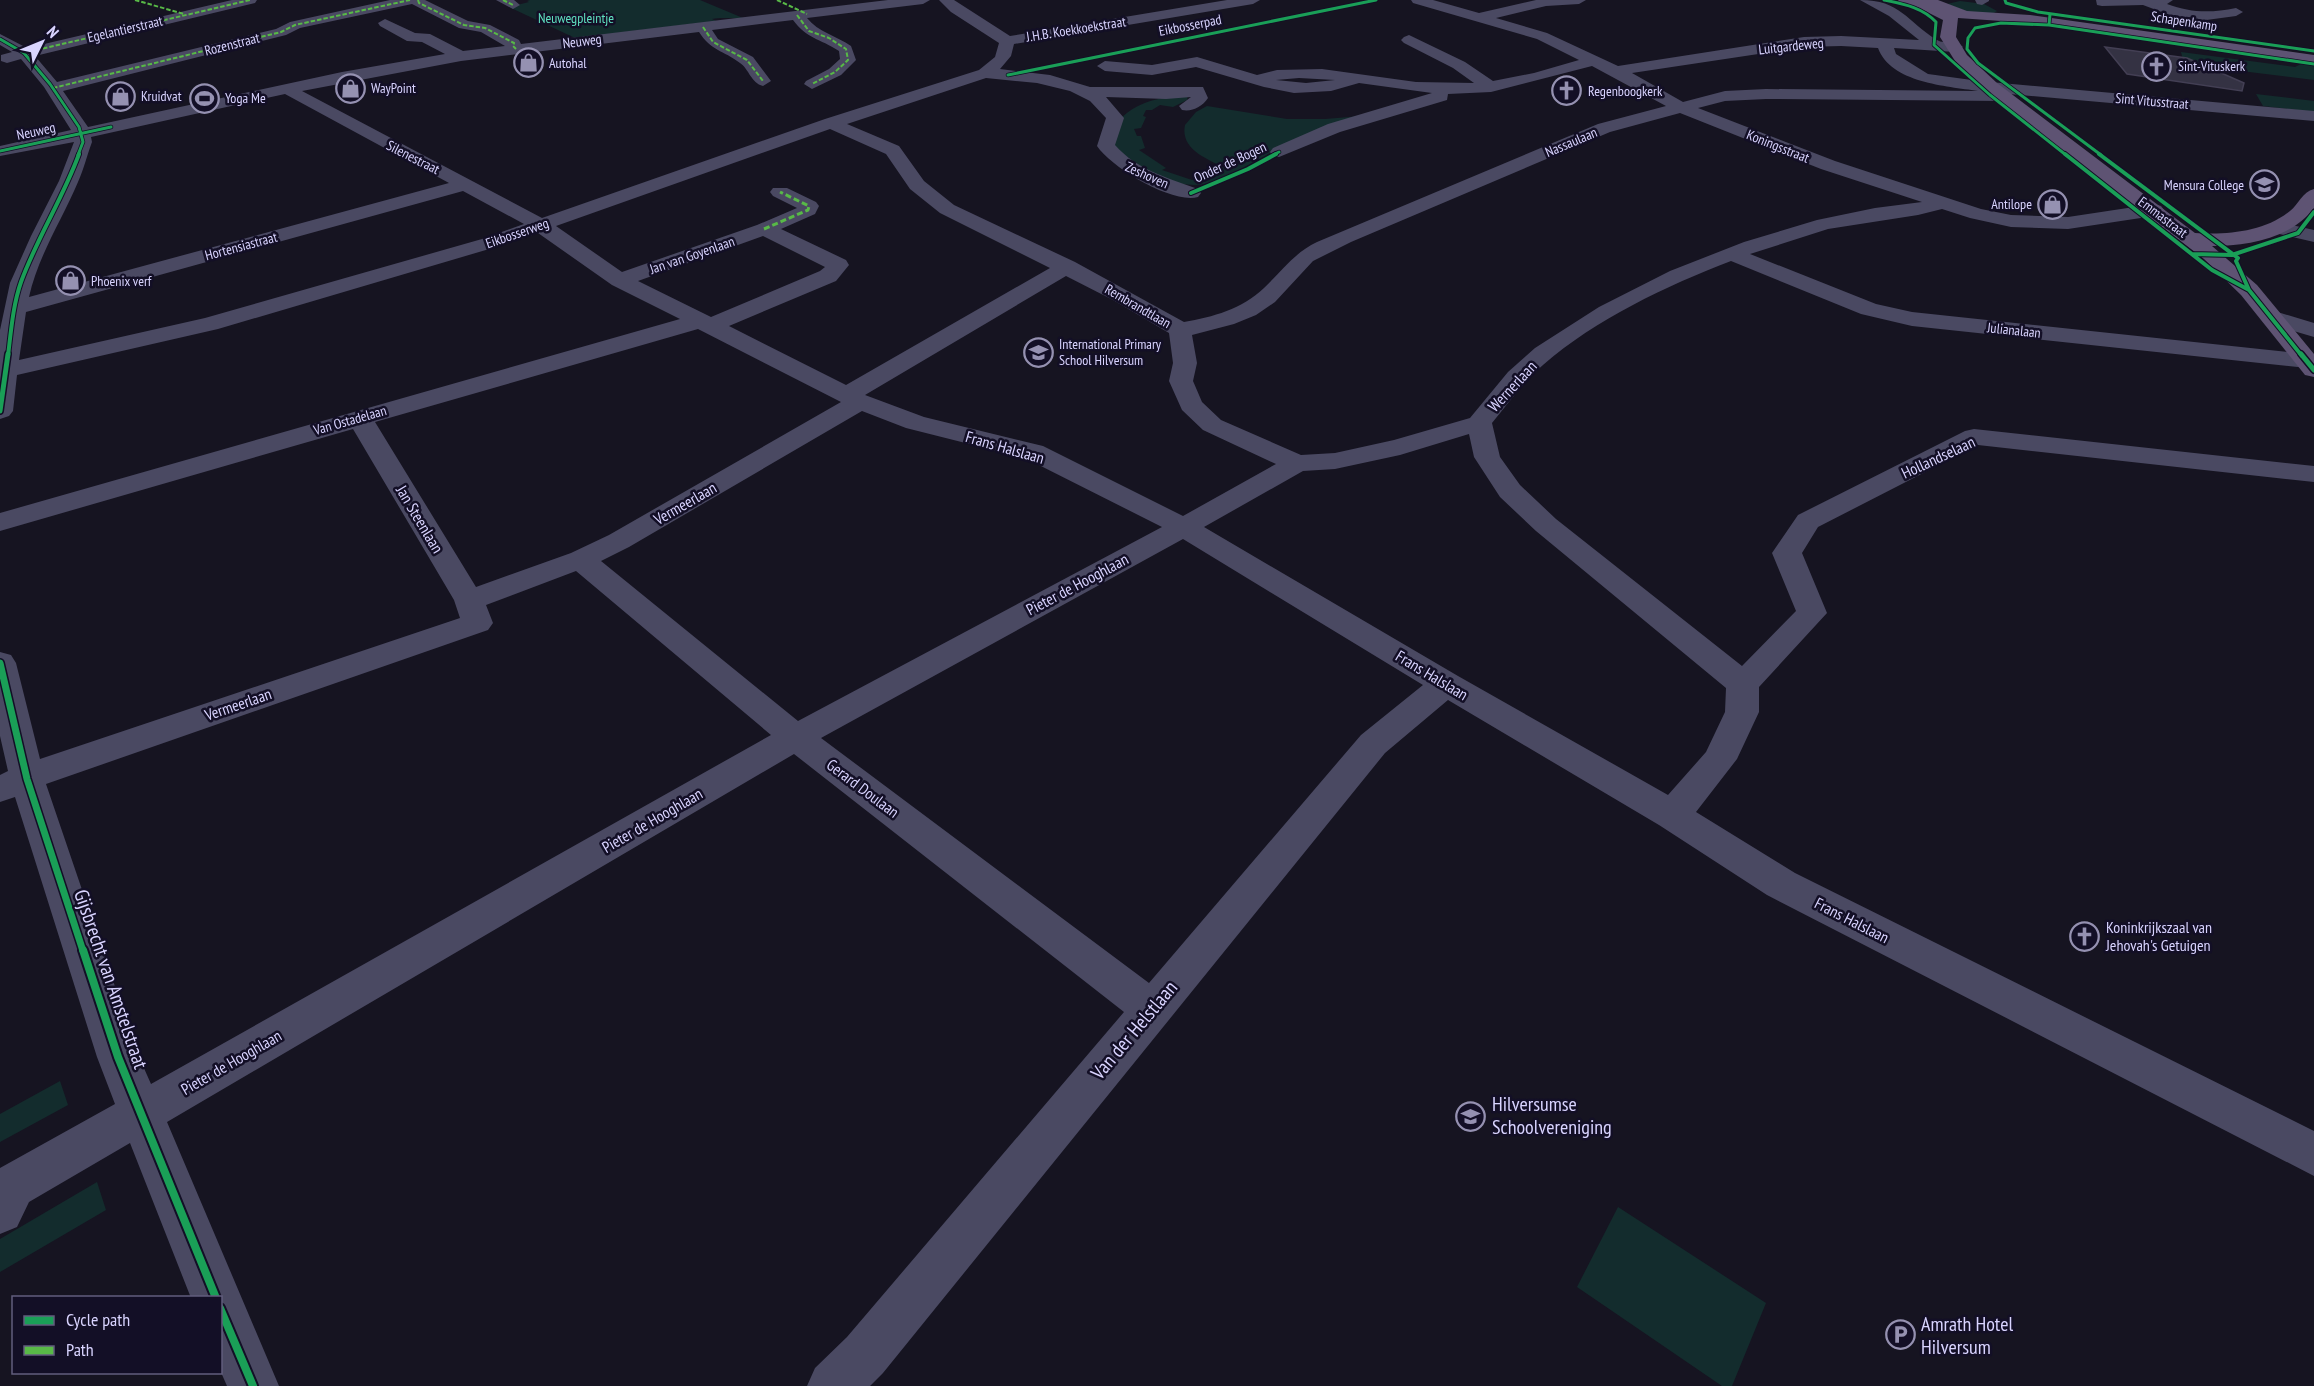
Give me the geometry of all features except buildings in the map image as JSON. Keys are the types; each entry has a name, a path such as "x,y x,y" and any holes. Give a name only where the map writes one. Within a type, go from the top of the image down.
{"main road":[{"path":"1905,0 1922,4 1951,18 1948,38 1955,47 1966,23 1961,15"},
{"path":"1922,0 1941,2 1945,10 1961,15 1987,18 2005,13"},
{"path":"1980,0 2005,13"},
{"name":"Schapenkamp","path":"2005,13 2314,54"},
{"name":"Schapenkamp","path":"2005,13 2314,60"},
{"name":"Emmastraat","path":"1955,47 1961,58 1997,91 2192,239 2249,290 2311,365"},
{"path":"2192,239 2216,241 2278,228 2298,215 2314,195"}],"street":[{"path":"135,0 186,14"},
{"name":"Egelantierstraat","path":"0,60 250,0"},
{"name":"Rozenstraat","path":"53,88 281,32 295,25 410,0"},
{"path":"418,0 419,3 464,25 485,28 514,43 513,46 516,49"},
{"path":"777,0 802,15 809,31 829,38 846,49 848,60 835,72 812,84"},
{"name":"Neuweg","path":"0,151 391,67 516,49 923,0"},
{"name":"J.H.B. Koekkoekstraat","path":"946,0 956,9 1007,41 1253,0"},
{"name":"Koningsstraat","path":"1418,0 1542,36 1595,60 1679,107 1828,165 1939,203 1995,219 2029,223 2087,222 2154,210"},
{"path":"1480,18 1546,2 1579,0"},
{"path":"1867,0 1894,13 1934,45"},
{"path":"2151,23 2102,3 2168,0"},
{"path":"2146,1 2198,18 2236,12"},
{"path":"385,23 412,38 425,38 461,56"},
{"path":"703,27 713,42 747,60 763,81"},
{"path":"0,39 24,53 53,88 82,134 83,144 78,159 40,236 21,284 3,371 0,411"},
{"path":"1409,40 1459,65 1491,87"},
{"name":"Eikbosserweg","path":"3,371 210,324 489,243 831,123 985,73 996,66 1006,54 1007,41"},
{"name":"Luitgardeweg","path":"1616,71 1797,43 1876,42 1955,47"},
{"name":"Emmastraat","path":"1876,42 1889,56 1923,78 1997,91"},
{"path":"1105,66 1152,70 1197,62 1257,80 1294,88 1318,89 1337,86 1356,79 1405,87 1456,90 1516,83 1595,60"},
{"path":"985,73 1038,80 1088,92 1164,94 1197,91 1200,99 1188,106"},
{"name":"Silenestraat","path":"286,89 541,225"},
{"name":"Onder de Bogen","path":"1279,152 1334,128 1456,90"},
{"name":"Nassaulaan","path":"1180,330 1215,323 1244,312 1266,298 1307,256 1344,238 1604,128 1725,96 1997,91"},
{"name":"Sint Vitusstraat","path":"1997,91 2314,116"},
{"path":"1088,92 1101,101 1114,116 1144,100 1164,94"},
{"name":"Zeshoven","path":"1114,116 1106,146 1117,161 1138,174 1191,193"},
{"name":"Rembrandtlaan","path":"831,123 893,150 917,184 947,209 1121,295 1180,330 1185,363 1181,381 1191,405 1212,425 1297,463 1335,461 1400,447 1479,423"},
{"name":"Hortensiastraat","path":"15,308 466,184"},
{"name":"Jan van Goyenlaan","path":"620,280 764,229 808,210 809,206 780,192"},
{"name":"Wernerlaan","path":"1743,684 1546,525 1510,491 1487,457 1479,423 1512,382 1542,353 1592,321 1659,285 1732,254 1842,220 1923,210 1939,203"},
{"name":"Frans Halslaan","path":"541,225 620,280 853,398 915,423 1034,452 1184,526 1446,684 1672,814 1781,884 2314,1154"},
{"path":"2278,228 2314,236"},
{"name":"Van Ostadelaan","path":"0,522 359,418 705,324 828,276 838,265 764,229"},
{"name":"Julianalaan","path":"1732,254 1869,309 1912,319 2311,365"},
{"name":"Vermeerlaan","path":"13,784 473,612 619,541 1067,267"},
{"path":"2271,317 2314,330"},
{"name":"Jan Steenlaan","path":"359,418 473,612"},
{"name":"Hollandselaan","path":"1743,684 1812,613 1787,553 1808,521 1974,436 2314,474"},
{"name":"Pieter de Hooghlaan","path":"4,1192 796,737 1297,463"},
{"name":"Gerard Doulaan","path":"581,559 608,584 796,737 1151,1009"},
{"name":"Gijsbrecht van Amstelstraat","path":"0,663 13,784 140,1115 215,1296"},
{"name":"Van der Helstlaan","path":"833,1386 865,1355 1373,744 1446,684"},
{"path":"1672,814 1720,759 1742,712 1743,684"},
{"path":"222,1313 253,1386"}],"green space":[{"name":"Neuwegpleintje","path":"530,0 700,0 743,18 716,18 712,19 716,21 575,38 509,7"},
{"path":"1960,1 1984,4 1997,11 1986,15 1947,4"},
{"path":"2181,52 2295,67 2301,64 2314,65 2314,80 2184,64"},
{"path":"2256,94 2314,101 2314,112 2263,106"},
{"path":"1188,95 1187,100 1173,107 1160,105 1152,110 1146,110 1143,116 1146,117 1141,128 1134,129 1137,136 1141,136 1145,148 1139,150 1166,168 1162,170 1192,180 1222,167 1196,152 1186,140 1184,133 1185,125 1196,112 1207,106 1287,119 1361,116 1287,145 1205,184 1174,182 1153,174 1115,148 1114,128 1128,112 1156,99"},
{"path":"60,1081 68,1105 0,1142 0,1114"},
{"path":"97,1182 106,1210 0,1272 0,1239"},
{"path":"1618,1207 1766,1303 1732,1386 1722,1386 1577,1287"}],"marked path":[{"path":"135,0 184,14"},
{"path":"24,53 250,0"},
{"path":"53,88 281,32 295,25 410,0"},
{"path":"418,0 419,3 464,25 485,28 514,43 513,46 516,49"},
{"path":"503,0 513,5"},
{"path":"777,0 807,14"},
{"path":"797,15 809,31 829,38 846,49 848,60 835,72 812,84"},
{"path":"703,27 713,42 747,60 763,81"},
{"path":"764,229 808,210 809,206 780,192"}],"cycle path":[{"name":"Eikbosserpad","path":"1008,75 1376,0"},
{"path":"1884,0 1926,13 1936,22 1934,45 1990,95 2212,270 2249,290"},
{"path":"2005,0 2006,3 2038,12 2314,51"},
{"path":"2050,14 2049,25 2001,23 1975,28 1968,38 1967,49 1978,63 2238,258 2236,261 2249,290 2314,370"},
{"path":"2049,25 2314,64"},
{"path":"0,39 24,53 50,84 79,127 83,142 69,181 41,236 21,283 14,313 0,411"},
{"path":"0,151 111,127"},
{"path":"1191,193 1248,169 1279,152"},
{"path":"2192,254 2232,255 2298,233 2314,212"},
{"path":"0,663 27,779 118,1057 215,1296"},
{"path":"222,1313 253,1386"}],"place":[{"name":"Autohal","path":"528,63"},
{"name":"Sint-Vituskerk","path":"2157,66"},
{"name":"WayPoint","path":"350,88"},
{"name":"Regenboogkerk","path":"1567,91"},
{"name":"Kruidvat","path":"120,96"},
{"name":"Yoga Me","path":"204,98"},
{"name":"Mensura College","path":"2265,185"},
{"name":"Antilope","path":"2053,204"},
{"name":"Phoenix verf","path":"70,281"},
{"name":"International Primary School Hilversum","path":"1038,352"},
{"name":"Koninkrijkszaal van Jehovah's Getuigen","path":"2085,936"},
{"name":"Hilversumse Schoolvereniging","path":"1471,1116"},
{"name":"Amrath Hotel Hilversum","path":"1900,1335"}]}
